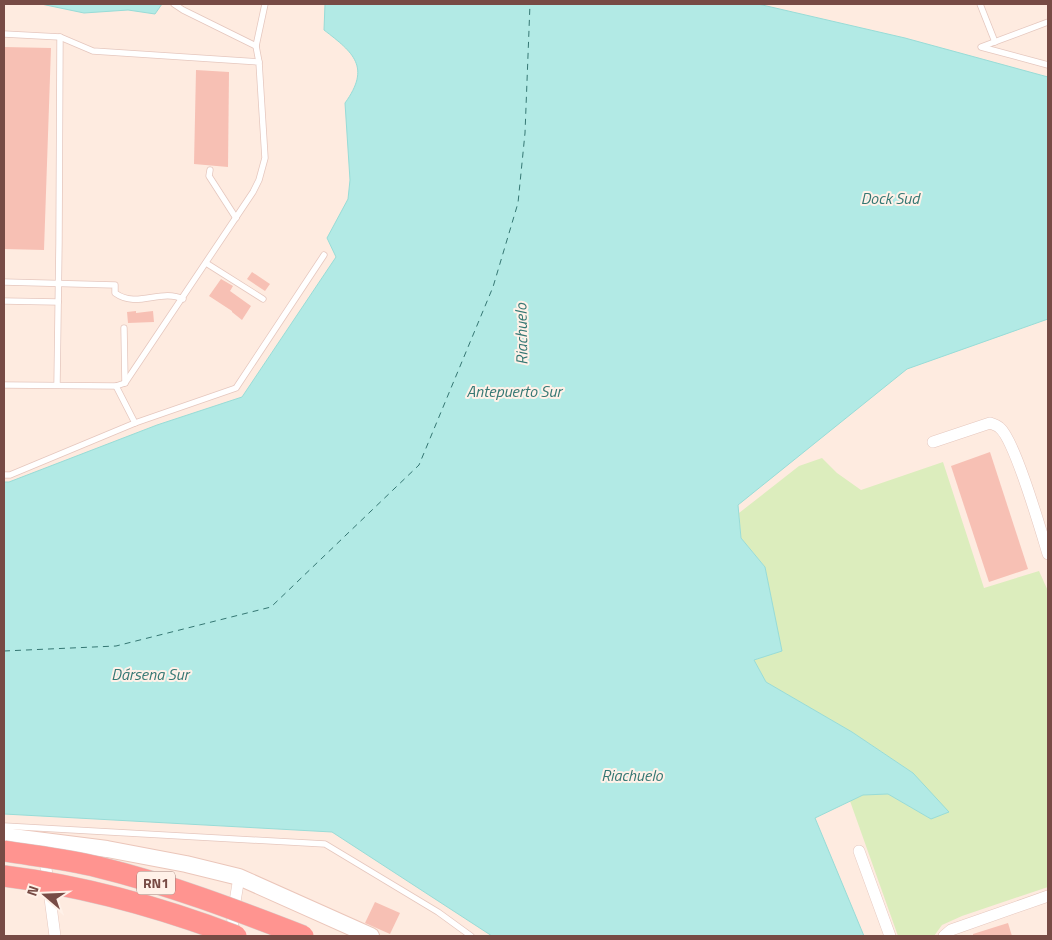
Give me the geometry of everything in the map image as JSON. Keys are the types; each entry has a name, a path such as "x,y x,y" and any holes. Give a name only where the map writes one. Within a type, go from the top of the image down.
{"highway":[{"name":"RN1","path":"4,851 96,866 142,878 303,936"},
{"name":"RN1","path":"4,876 46,881 136,902 234,936"}],"main road":[{"path":"4,836 140,855 239,877 371,936"},
{"path":"4,845 233,914 292,936"}],"street":[{"path":"934,442 990,424 1000,428 1008,438 1048,554"},
{"path":"43,841 55,936"},
{"path":"859,850 890,936"},
{"path":"234,936 233,914 239,877"},
{"path":"944,936 951,930 1048,896"}],"lane":[{"path":"174,4 256,46"},
{"path":"4,385 116,386 125,383 183,299 259,180 264,158 256,46 265,4"},
{"path":"980,4 996,42"},
{"path":"1048,22 981,47 1048,65"},
{"path":"4,34 60,37 93,51 258,62"},
{"path":"56,385 59,283 60,37"},
{"path":"210,170 209,176 236,218"},
{"path":"4,475 10,475 135,424 236,388 324,255"},
{"path":"206,264 263,299"},
{"path":"4,282 115,285 115,293 125,298 136,300 174,294 183,299"},
{"path":"4,301 58,302"},
{"path":"124,328 125,383"},
{"path":"116,386 135,424"},
{"path":"4,826 324,844 438,912 471,936"}],"green space":[{"path":"822,458 837,473 861,490 943,462 984,588 1039,571 1048,591 1048,887 962,916 942,925 934,936 898,936 850,801 863,795 888,794 931,819 913,773 852,732 766,682 754,660 781,651 765,567 741,538 739,513 799,466"}],"water":[{"path":"41,4 162,4 155,14 128,10 84,13"},
{"path":"325,4 758,4 905,38 1048,77 1048,319 907,369 738,505 741,538 765,567 782,651 754,660 766,682 852,732 913,773 949,812 931,819 888,794 863,795 815,818 864,936 492,936 332,832 4,814 4,482 9,482 157,425 242,397 336,257 327,238 348,199 350,180 345,103 357,80 358,70 351,54 324,30"}],"building":[{"path":"4,47 51,48 44,250 4,249"},
{"path":"196,70 229,72 228,167 194,164"},
{"path":"252,272 270,284 265,291 247,279"},
{"path":"221,279 233,286 230,291 251,306 242,320 209,296"},
{"path":"136,311 136,313 153,311 154,322 128,323 127,312"},
{"path":"990,452 1028,569 989,582 951,466"},
{"path":"375,902 400,913 390,934 365,923"},
{"path":"1008,923 1012,936 973,936 973,934"}],"ferry route":[{"path":"4,651 116,646 271,607 419,465 493,287 518,203 525,133 530,4"}],"water label":[{"name":"Dock Sud","path":"890,198"},
{"name":"Riachuelo","path":"521,334"},
{"name":"Antepuerto Sur","path":"514,391"},
{"name":"Dársena Sur","path":"150,674"},
{"name":"Riachuelo","path":"632,775"}]}
